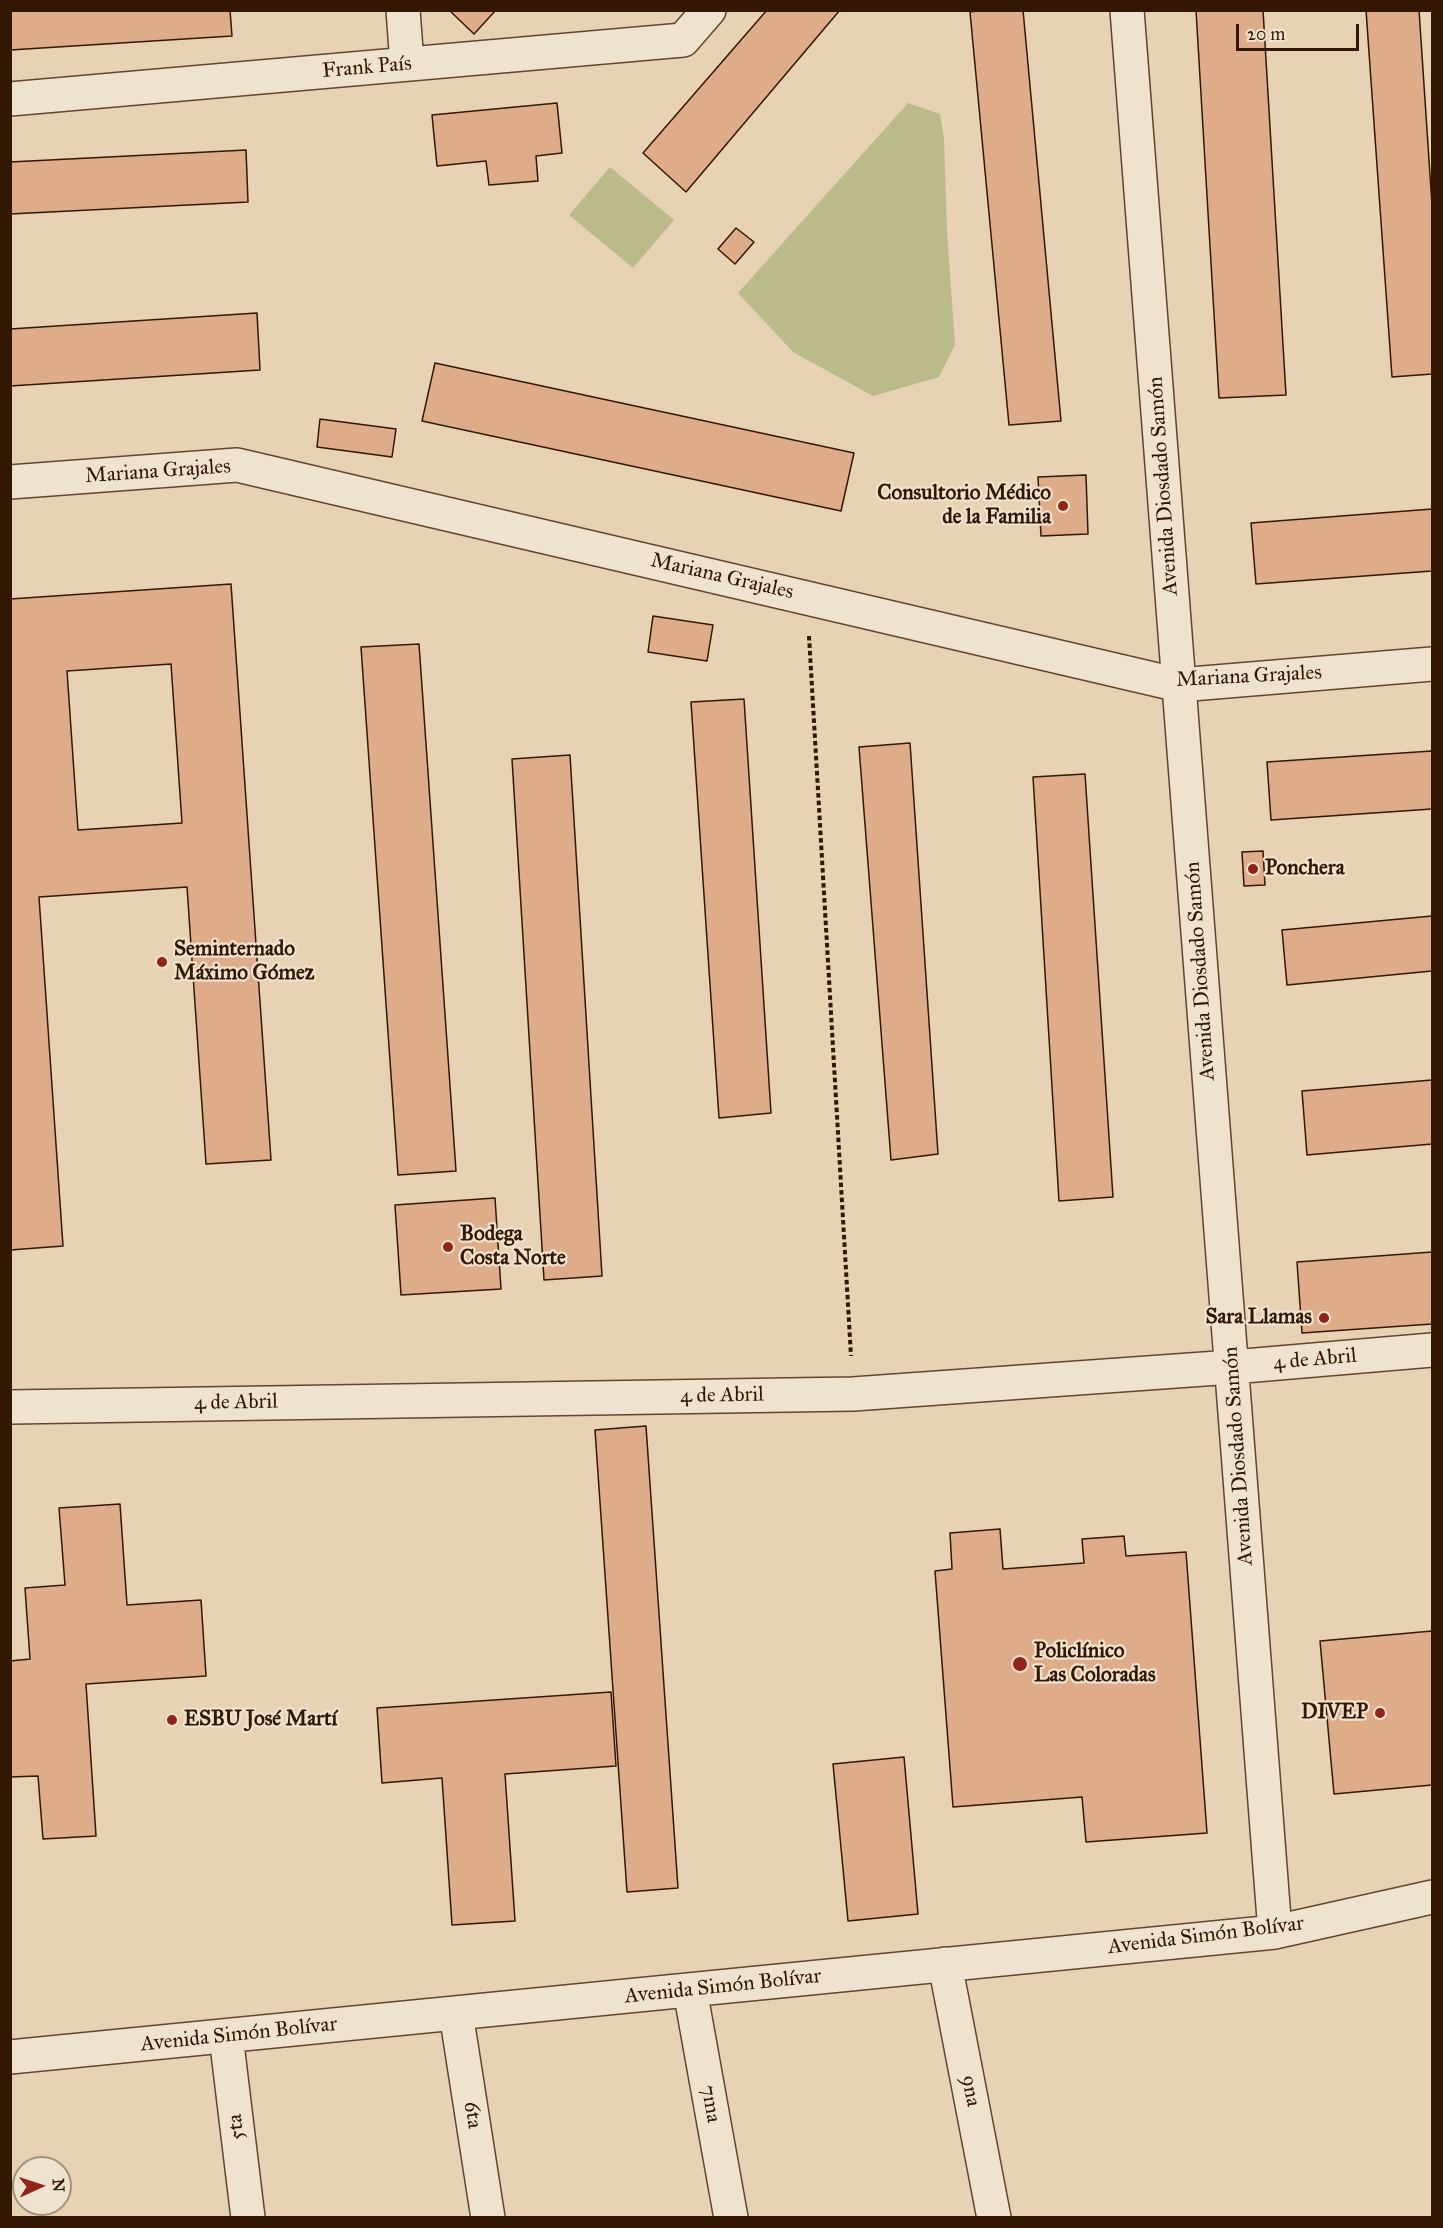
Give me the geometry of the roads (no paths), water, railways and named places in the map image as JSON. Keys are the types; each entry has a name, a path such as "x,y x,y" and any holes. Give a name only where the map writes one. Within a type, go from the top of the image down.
{"street":[{"path":"404,10 407,64"},
{"name":"Frank País","path":"10,99 683,40 709,10"},
{"name":"Avenida Diosdado Samón","path":"1127,10 1275,1932"},
{"name":"Mariana Grajales","path":"10,482 237,465 806,596 1179,685 1432,664"},
{"name":"4 de Abril","path":"10,1407 853,1394 1432,1350"},
{"name":"Avenida Simón Bolívar","path":"10,2057 1275,1932 1432,1897"},
{"name":"9na","path":"945,1964 994,2217"},
{"name":"7ma","path":"690,1990 731,2217"},
{"name":"6ta","path":"456,2013 488,2217"},
{"name":"5ta","path":"226,2036 248,2217"}],"place":[{"name":"Consultorio Médico de la Familia","path":"1063,506"},
{"name":"Ponchera","path":"1253,869"},
{"name":"Seminternado Máximo Gómez","path":"162,962"},
{"name":"Bodega Costa Norte","path":"448,1247"},
{"name":"Sara Llamas","path":"1324,1318"},
{"name":"Policlínico Las Coloradas","path":"1020,1664"},
{"name":"DIVEP","path":"1380,1713"},
{"name":"ESBU José Martí","path":"172,1720"}]}
